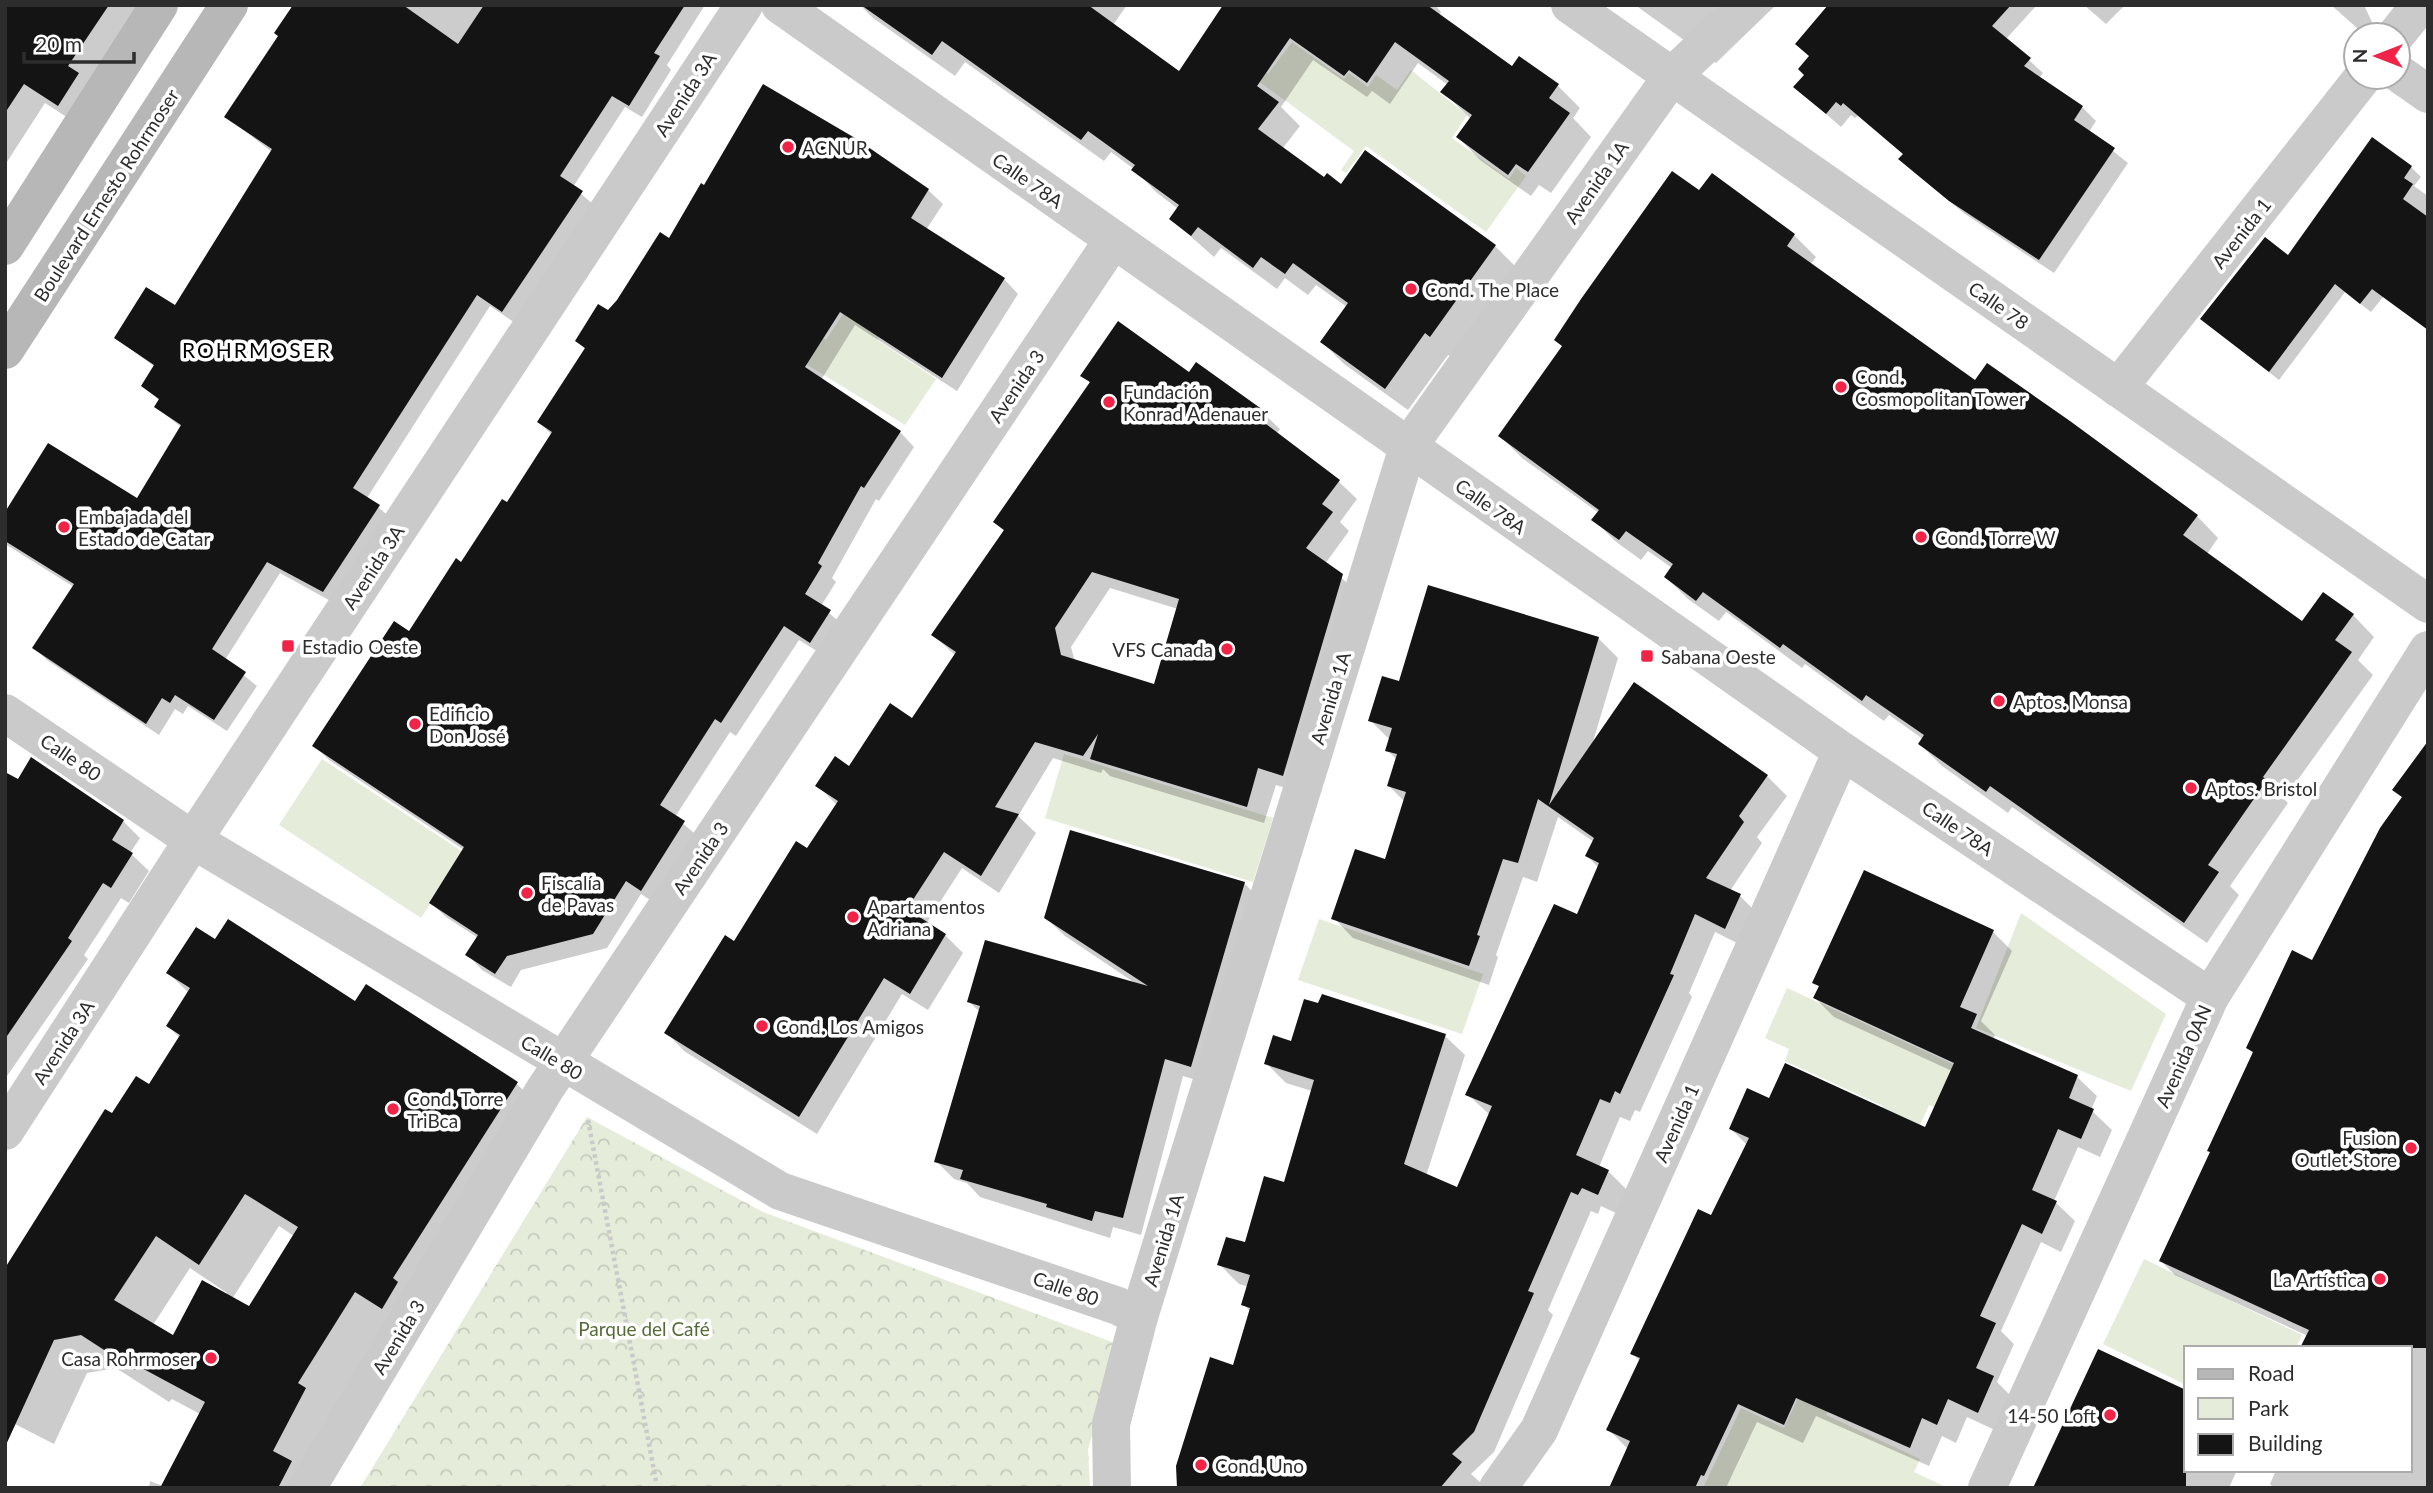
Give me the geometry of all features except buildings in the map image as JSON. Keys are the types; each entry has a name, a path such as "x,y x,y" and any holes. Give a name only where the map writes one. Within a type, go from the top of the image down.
{"main road":[{"path":"5,246 159,5"},
{"name":"Boulevard Ernesto Rohrmoser","path":"5,350 229,5"}],"street":[{"name":"Avenida 3A","path":"5,1131 192,840 744,5"},
{"name":"Calle 78A","path":"779,5 1842,751 2210,997"},
{"name":"Calle 78","path":"1570,5 2428,604"},
{"name":"Avenida 1A","path":"1112,1488 1111,1424 1139,1317 1408,447 1672,76 1747,5"},
{"path":"2407,21 2420,5"},
{"path":"2412,83 2428,94"},
{"name":"Avenida 1","path":"2118,388 2352,91"},
{"name":"Avenida 3","path":"307,1488 554,1077 1113,240"},
{"name":"Avenida 0AN","path":"1987,1488 2210,997 2428,650"},
{"name":"Calle 80","path":"5,713 192,840 554,1077 780,1191 1118,1306 1139,1317"},
{"name":"Avenida 1","path":"1498,1488 1539,1430 1842,751"}],"path":[{"path":"554,1077 587,1117 656,1481"}],"green space":[{"path":"1292,42 1344,79 1349,73 1368,87 1376,75 1397,90 1411,70 1467,115 1452,138 1509,179 1516,168 1526,176 1486,232 1366,146 1346,173 1341,170 1354,151 1238,66 1244,57 1268,74"},
{"path":"849,305 885,328 877,340 936,379 905,425 801,361 818,335 826,340"},
{"path":"1064,754 1273,818 1253,882 1045,818"},
{"path":"322,759 463,852 421,918 279,825"},
{"path":"2021,913 2166,1014 2131,1091 1976,1028"},
{"path":"1319,919 1483,974 1462,1034 1298,980"},
{"path":"1787,988 1957,1066 1938,1109 1929,1105 1889,1193 1852,1176 1883,1106 1785,1061 1789,1049 1765,1038"},
{"name":"Parque del Café","path":"587,1117 763,1212 1120,1345 1088,1449 1090,1488 360,1488"},
{"path":"2144,1259 2302,1335 2297,1346 2184,1346 2184,1384 2103,1344"},
{"path":"1826,1338 1855,1352 1826,1415 1920,1459 1914,1472 1948,1488 1704,1486 1741,1408 1784,1428"}],"place":[{"name":"ACNUR","path":"788,147"},
{"name":"Cond. The Place","path":"1411,289"},
{"name":"Cond. Cosmopolitan Tower","path":"1841,387"},
{"name":"Fundación Konrad Adenauer","path":"1109,402"},
{"name":"Embajada del Estado de Catar","path":"64,527"},
{"name":"Cond. Torre W","path":"1921,537"},
{"name":"Estadio Oeste","path":"288,646"},
{"name":"VFS Canada","path":"1227,649"},
{"name":"Sabana Oeste","path":"1647,656"},
{"name":"Aptos. Monsa","path":"1999,701"},
{"name":"Edificio Don José","path":"415,724"},
{"name":"Aptos. Bristol","path":"2191,788"},
{"name":"Fiscalía de Pavas","path":"527,893"},
{"name":"Apartamentos Adriana","path":"853,917"},
{"name":"Cond. Los Amigos","path":"762,1026"},
{"name":"Cond. Torre TriBca","path":"393,1109"},
{"name":"Fusion Outlet Store","path":"2411,1148"},
{"name":"La Artística","path":"2380,1279"},
{"name":"Casa Rohrmoser","path":"211,1358"},
{"name":"14-50 Loft","path":"2110,1415"},
{"name":"Cond. Uno","path":"1201,1465"}],"district":[{"name":"ROHRMOSER","path":"257,349"}]}
